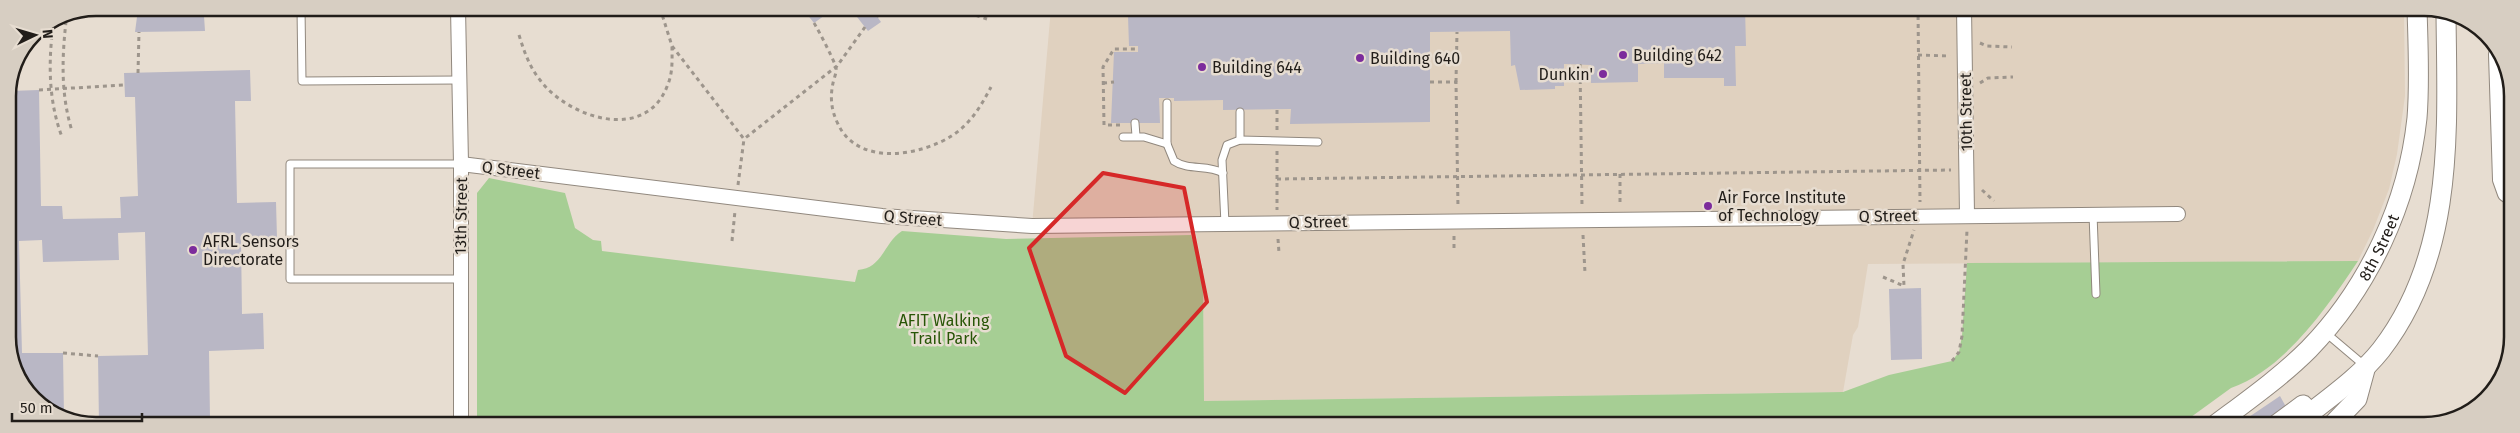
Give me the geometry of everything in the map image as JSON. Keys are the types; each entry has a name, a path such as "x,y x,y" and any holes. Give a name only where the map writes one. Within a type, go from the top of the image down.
{"street":[{"name":"13th Street","path":"458,16 462,417"},
{"name":"10th Street","path":"1964,16 1967,215"},
{"name":"8th Street","path":"2225,417 2288,369 2325,332 2354,294 2386,234 2401,194 2417,119 2417,16"},
{"path":"2325,417 2349,394 2366,366 2390,335 2412,296 2426,262 2438,220 2447,144 2446,20"},
{"path":"2496,63 2500,180 2504,191"},
{"name":"Q Street","path":"461,164 930,220 1032,226 2178,214"},
{"path":"2288,417 2334,382 2366,366"},
{"path":"2306,417 2366,366"},
{"path":"2340,417 2357,399 2366,366"}],"lane":[{"path":"301,16 302,81 459,80"},
{"path":"1167,103 1167,144 1172,157 1179,164 1214,168 1223,173"},
{"path":"1240,112 1240,140"},
{"path":"1131,124 1136,136"},
{"path":"1123,137 1136,136 1167,144"},
{"path":"1225,224 1224,150 1234,141 1318,142"},
{"path":"460,278 290,279 290,164 461,164"},
{"path":"2093,214 2096,294"},
{"path":"2325,332 2366,366"}],"path":[{"path":"663,16 672,46 744,139 837,66 865,27"},
{"path":"978,16 987,19"},
{"path":"1883,278 1904,286 1903,264 1920,216 1918,16"},
{"path":"66,22 62,74 66,112 72,131"},
{"path":"814,23 837,66 831,94 838,124 849,139 856,144 884,153 921,150 954,135 978,111 991,87"},
{"path":"53,29 50,58 51,87 55,118 62,137"},
{"path":"138,73 139,32"},
{"path":"1454,252 1454,231 1459,221 1456,82 1457,32"},
{"path":"519,35 532,69 548,89 568,106 603,119 623,120 635,117 654,105 669,84 672,46"},
{"path":"1978,41 1987,46 2012,47"},
{"path":"1131,124 1104,125 1103,66 1114,49 1138,49"},
{"path":"1918,55 1965,56"},
{"path":"1580,64 1582,220 1585,273"},
{"path":"1978,85 1988,78 2013,77"},
{"path":"1103,83 1114,82"},
{"path":"1430,82 1456,82"},
{"path":"38,90 124,85"},
{"path":"1277,179 1966,170"},
{"path":"1620,174 1621,219"},
{"path":"1980,184 1983,191 1996,201"},
{"path":"1952,361 1959,352 1964,320 1967,215"},
{"path":"63,352 98,356"}],"highlighted area":[{"path":"1103,173 1184,188 1207,302 1125,393 1066,356 1029,248"}],"shaded area":[{"name":"Air Force Institute of Technology","path":"1050,16 2404,16 2405,96 2397,154 2389,189 2373,230 2358,261 1868,264 1858,327 1853,335 1843,392 1204,401 1203,270 1194,224 1032,226"}],"green space":[{"name":"AFIT Walking Trail Park","path":"489,178 565,193 575,228 593,240 601,241 602,251 855,282 858,270 873,265 891,241 902,231 1006,239 1191,235 1203,270 1204,401 1843,392 1889,375 1952,361 1959,352 1962,336 1967,263 2358,261 2319,316 2287,351 2251,379 2231,388 2191,417 477,417 477,193"}],"building":[{"path":"204,16 205,31 135,32 137,17 98,17"},
{"path":"808,16 824,16 814,23"},
{"path":"856,16 877,16 881,22 868,31"},
{"path":"1128,16 1745,16 1746,46 1735,46 1736,86 1724,86 1724,78 1664,78 1664,63 1638,64 1638,82 1591,83 1591,65 1564,64 1564,86 1555,86 1555,89 1520,90 1515,65 1511,66 1510,31 1430,32 1430,122 1290,124 1291,109 1223,110 1223,100 1174,101 1174,98 1159,98 1160,123 1111,123 1114,52 1138,52 1138,46 1129,46"},
{"name":"AFRL Sensors Directorate","path":"250,70 251,101 235,101 237,203 276,202 277,238 241,238 242,314 263,313 264,349 209,351 210,417 99,417 98,356 148,355 145,232 118,233 119,260 43,262 42,240 19,241 22,353 63,353 64,409 52,403 33,385 22,367 18,352 16,337 17,91 39,90 41,206 62,206 63,219 121,218 120,197 138,196 135,97 125,97 124,73"},
{"path":"1921,288 1922,359 1891,360 1889,289"},
{"path":"2280,396 2292,417 2249,417"}],"place":[{"name":"Building 642","path":"1623,55"},
{"name":"Building 640","path":"1360,58"},
{"name":"Building 644","path":"1202,67"},
{"name":"Dunkin'","path":"1603,74"},
{"name":"Air Force Institute of Technology","path":"1708,206"},
{"name":"AFRL Sensors Directorate","path":"193,250"}]}
